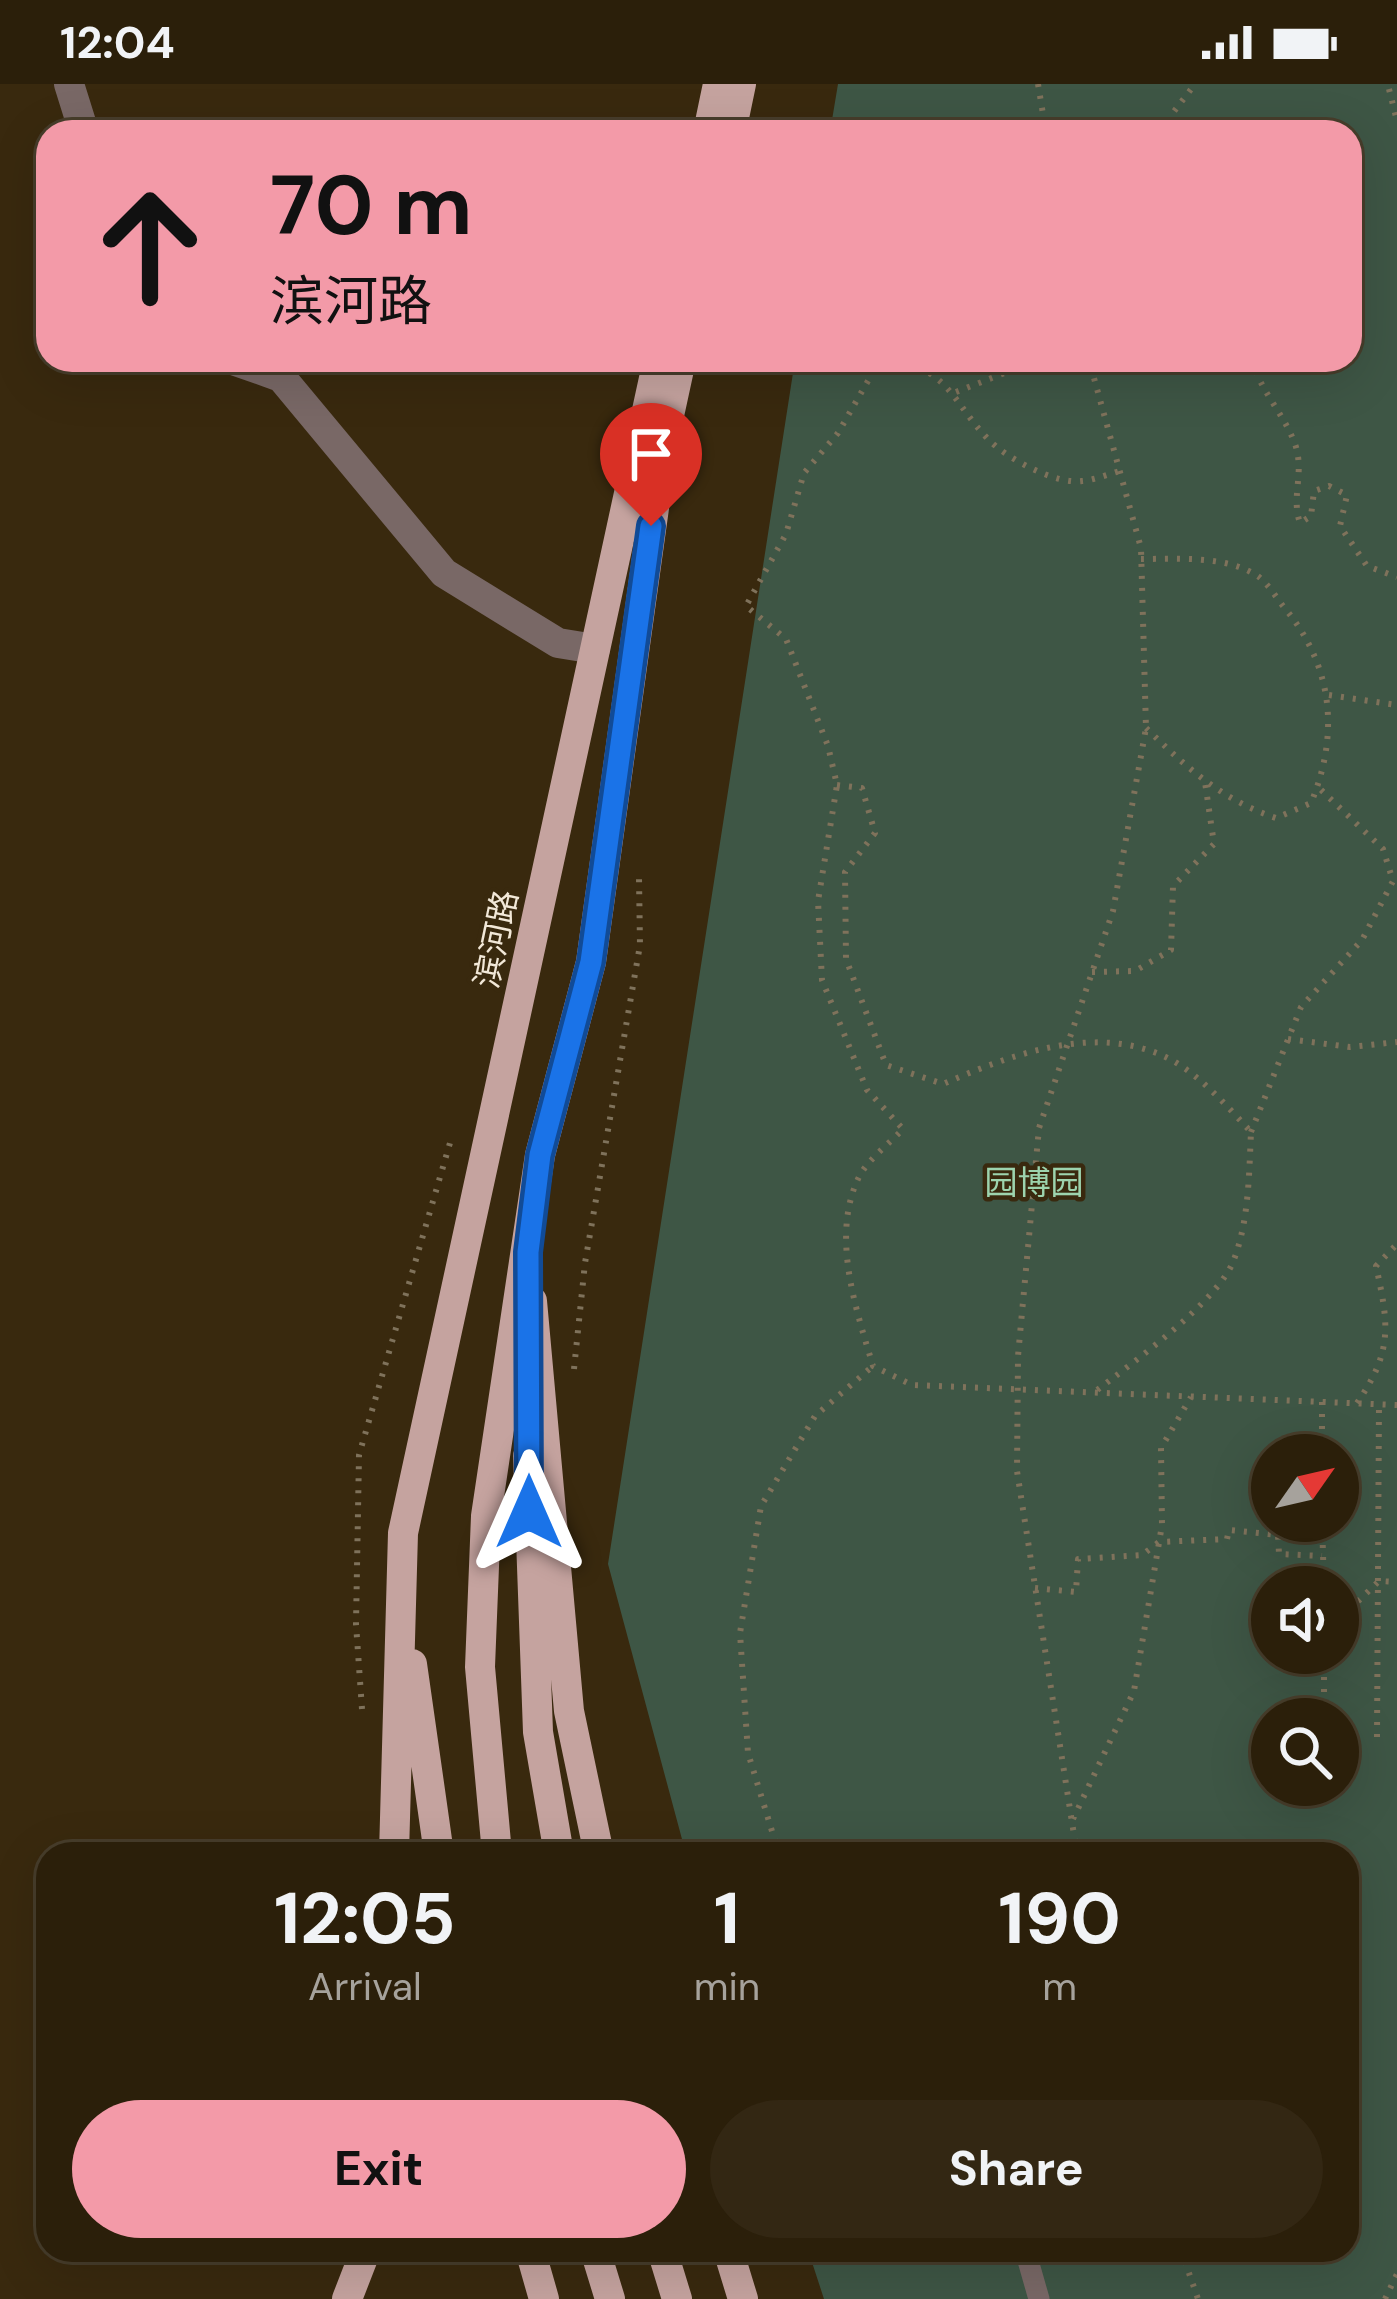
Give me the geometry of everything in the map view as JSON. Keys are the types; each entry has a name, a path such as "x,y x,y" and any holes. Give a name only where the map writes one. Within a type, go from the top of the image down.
{"main road":[{"path":"710,120 718,84"},
{"path":"734,120 741,84"},
{"name":"滨河路","path":"403,1533 655,372"},
{"path":"496,1842 480,1667 485,1538 540,1155 591,962 663,443 678,372"},
{"path":"528,1252 533,1644 538,1732 557,1842"},
{"path":"528,1252 569,1711 596,1842"},
{"path":"394,1842 403,1533"},
{"path":"403,1533 412,1669 437,1842"},
{"path":"347,2299 361,2262"},
{"path":"533,2262 544,2299"},
{"path":"599,2262 610,2299"},
{"path":"666,2262 677,2299"},
{"path":"732,2262 743,2299"}],"street":[{"path":"69,84 80,120"},
{"path":"269,372 281,376 444,574 558,643 595,649"}],"lane":[{"path":"1028,2262 1039,2299"}],"path":[{"path":"1038,84 1044,120"},
{"path":"1170,120 1196,84"},
{"path":"1389,89 1397,121"},
{"path":"873,372 838,433 804,472 786,534 746,605 786,639 822,730 837,785 818,901 822,980 867,1090 903,1129 858,1178 847,1238 852,1297 873,1366 912,1385 1397,1405"},
{"path":"929,372 956,392 988,440 1023,463 1077,483 1120,471"},
{"path":"956,392 1007,372"},
{"path":"1075,1842 1016,1471 1017,1390 1039,1128 1113,910 1146,728 1142,559 1092,372"},
{"path":"1258,372 1295,444 1301,475 1294,504 1300,523 1311,516 1314,491 1329,487 1347,495 1340,526 1367,566 1397,577"},
{"path":"1142,559 1199,559 1258,577 1306,634 1328,695 1329,757 1311,803 1276,818 1240,806 1205,782 1146,728"},
{"path":"1328,695 1397,705"},
{"path":"1092,972 1135,971 1171,950 1173,886 1214,844 1205,782"},
{"path":"837,785 862,788 875,833 845,872 846,959 886,1065 943,1084 1006,1057 1105,1042 1161,1054 1218,1097 1251,1132"},
{"path":"1094,1393 1174,1330 1232,1266 1249,1193 1251,1132 1301,1007 1362,940 1393,881 1383,849 1318,787"},
{"path":"574,1373 585,1263 640,945 639,877"},
{"path":"1288,1039 1350,1047 1397,1042"},
{"path":"1357,1403 1379,1371 1389,1325 1376,1266 1397,1244"},
{"path":"775,1842 748,1753 740,1634 761,1506 815,1416 873,1366"},
{"path":"1072,1821 1134,1691 1159,1541 1161,1448 1191,1397"},
{"path":"1322,1402 1322,1434"},
{"path":"1377,1737 1379,1404"},
{"path":"1035,1588 1076,1592 1078,1559 1142,1555 1159,1541 1227,1539 1229,1530 1278,1535 1279,1554 1322,1556"},
{"path":"1322,1542 1323,1566"},
{"path":"1359,1600 1379,1581 1397,1582"},
{"path":"1185,2262 1198,2299"},
{"path":"1385,2299 1397,2275"}],"green space":[{"name":"园博园","path":"838,84 1397,84 1397,2299 824,2299 812,2262 1359,2262 1359,1842 683,1842 608,1564 793,372 1362,372 1362,120 832,120"}],"route":[{"path":"529,1512 528,1252 540,1155 591,962 651,526"}]}
